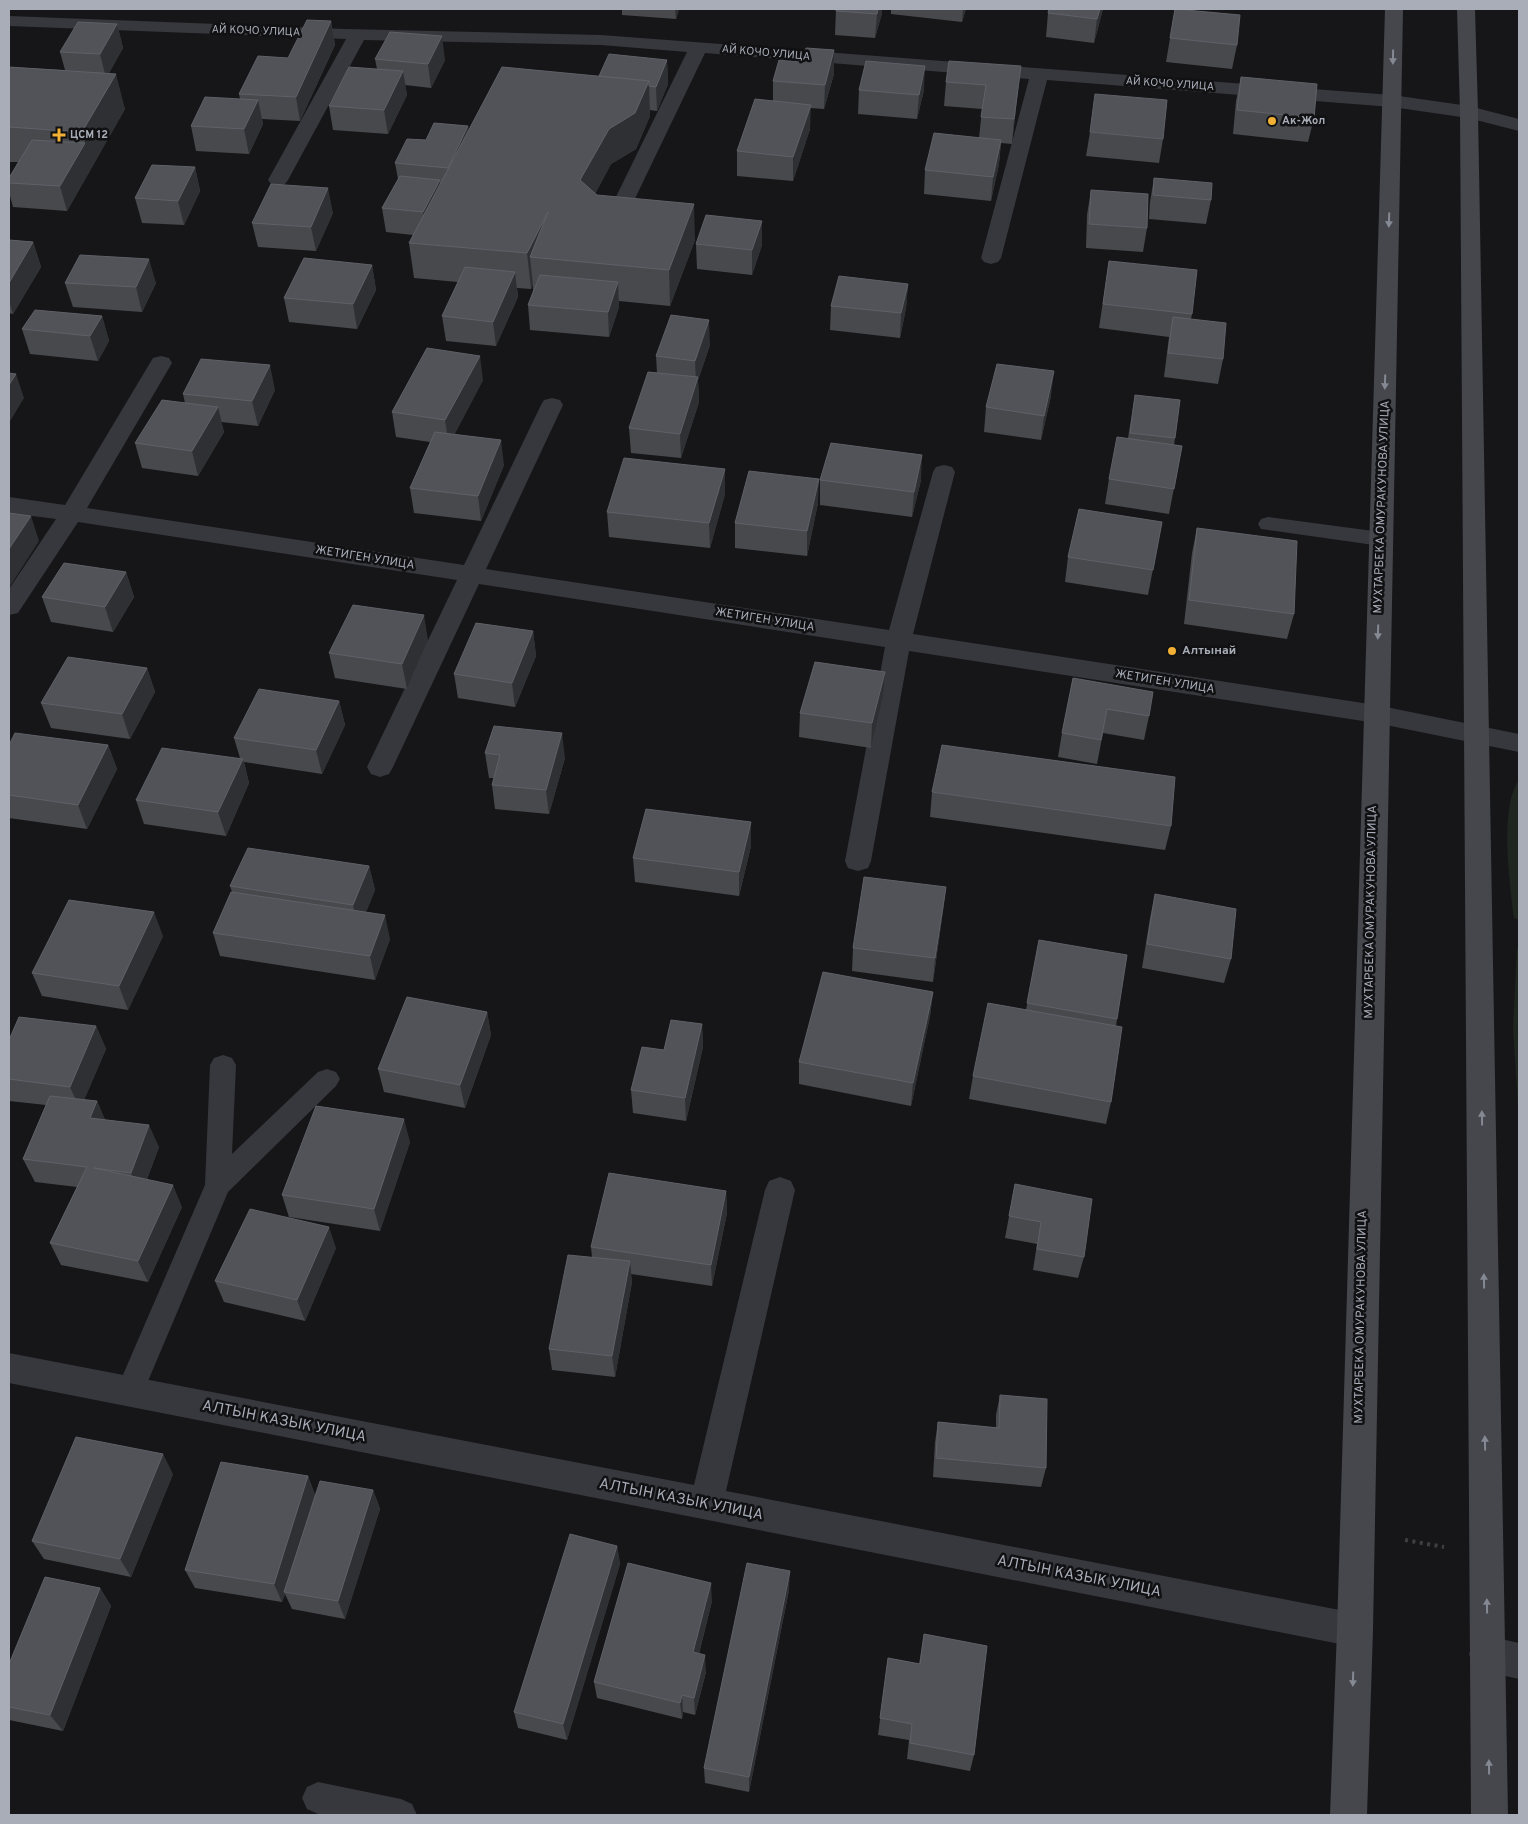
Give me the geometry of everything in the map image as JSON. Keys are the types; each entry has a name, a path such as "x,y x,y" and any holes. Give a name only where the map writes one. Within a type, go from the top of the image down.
{"main road":[{"name":"МУХТАРБЕКА ОМУРАКУНОВА УЛИЦА","path":"1348,1815 1355,1630 1394,9"},
{"path":"1466,9 1478,736 1503,1658 1490,1815"}],"street":[{"name":"АЙ КОЧО УЛИЦА","path":"16,26 600,40 1392,101 1469,112 1519,126"},
{"path":"278,180 358,35"},
{"path":"618,211 698,48"},
{"path":"991,258 1039,75"},
{"path":"9,607 72,512 161,363"},
{"path":"380,767 552,404"},
{"path":"858,861 899,640 944,472"},
{"name":"ЖЕТИГЕН УЛИЦА","path":"9,504 72,512 1376,714 1519,743"},
{"path":"706,1505 780,1190"},
{"name":"АЛТЫН КАЗЫК УЛИЦА","path":"9,1368 1355,1630"}],"lane":[{"path":"1268,524 1381,539"},
{"path":"130,1391 218,1185 222,1065"},
{"path":"218,1185 327,1079"},
{"path":"318,1798 401,1815"}],"path":[{"path":"1405,1540 1453,1549"}],"shaded area":[{"path":"1519,780 1519,920 1514,918 1510,886 1508,827 1509,809"},
{"path":"1519,947 1519,1123 1513,1028 1517,948"}],"building":[{"path":"836,9 878,9 877,14 836,11"},
{"path":"1049,9 1100,9 1097,19 1048,13"},
{"path":"1175,9 1240,15 1237,45 1170,38"},
{"path":"307,20 331,21 296,97 239,94 258,56 288,58"},
{"path":"78,22 117,24 100,54 60,52"},
{"path":"390,32 442,36 428,64 375,59"},
{"path":"806,48 834,50 825,85 773,81 779,60 802,62"},
{"path":"609,54 667,60 656,87 649,86 649,81 599,76"},
{"path":"866,61 925,66 919,95 859,90"},
{"path":"949,61 1021,66 1014,119 981,117 986,85 946,82"},
{"path":"9,67 116,74 82,132 9,127"},
{"path":"349,67 403,71 384,110 329,106"},
{"path":"502,67 649,81 635,113 609,129 580,180 597,195 694,204 669,270 530,257 548,212 527,253 409,243"},
{"path":"1241,77 1317,84 1314,118 1237,110"},
{"path":"1095,94 1167,100 1163,139 1090,132"},
{"path":"205,97 258,100 244,129 191,126"},
{"path":"755,99 811,105 793,157 737,151"},
{"path":"434,123 468,126 448,168 395,163 407,139 426,140"},
{"path":"934,133 1001,140 993,177 925,170"},
{"path":"32,140 85,143 60,186 9,183 9,178"},
{"path":"152,165 195,167 178,201 135,198"},
{"path":"400,176 440,180 423,212 382,208"},
{"path":"1154,178 1212,183 1211,200 1153,195"},
{"path":"271,184 328,188 311,227 252,223"},
{"path":"1091,190 1148,194 1147,228 1089,224"},
{"path":"706,215 762,221 752,250 696,244"},
{"path":"9,240 33,242 9,283"},
{"path":"80,255 149,259 136,287 65,283"},
{"path":"304,258 372,265 353,304 284,298"},
{"path":"1109,261 1197,270 1192,314 1103,304"},
{"path":"465,267 515,272 493,322 442,316"},
{"path":"540,275 618,282 608,312 528,305"},
{"path":"839,276 908,284 901,313 831,306"},
{"path":"35,310 102,316 90,336 22,329"},
{"path":"671,315 709,320 695,361 656,356"},
{"path":"1173,317 1226,323 1223,359 1168,353"},
{"path":"427,348 480,356 445,420 392,412"},
{"path":"201,359 270,365 252,401 183,394"},
{"path":"997,364 1054,371 1044,416 986,407"},
{"path":"648,372 698,377 680,434 629,428"},
{"path":"9,373 16,374 9,385"},
{"path":"1135,395 1180,400 1175,438 1130,433"},
{"path":"162,400 218,407 192,451 135,443"},
{"path":"435,432 501,440 478,496 410,488"},
{"path":"1117,437 1182,446 1174,489 1109,479"},
{"path":"831,443 922,455 914,492 820,480"},
{"path":"624,458 725,469 709,523 607,512"},
{"path":"749,471 819,479 807,531 735,523"},
{"path":"1079,509 1162,522 1153,570 1068,557"},
{"path":"9,513 31,516 9,549"},
{"name":"Алтынай","path":"1197,528 1297,541 1294,614 1189,600"},
{"path":"64,563 126,572 105,607 42,597"},
{"path":"353,605 424,615 402,664 329,653"},
{"path":"476,623 533,631 512,683 454,674"},
{"path":"68,657 147,668 122,714 41,703"},
{"path":"815,662 885,672 872,723 800,713"},
{"path":"1073,678 1153,692 1149,716 1107,709 1101,740 1062,733"},
{"path":"259,689 339,701 316,750 234,738"},
{"path":"494,726 562,733 546,790 492,785 500,755 485,753"},
{"path":"15,733 108,745 78,805 9,795 9,745"},
{"path":"942,745 1175,777 1171,826 932,792"},
{"path":"162,748 243,759 218,812 136,800"},
{"path":"646,809 751,822 739,872 633,858"},
{"path":"248,848 369,866 353,905 230,886"},
{"path":"864,877 946,887 935,958 853,948"},
{"path":"231,892 385,915 370,956 213,933"},
{"path":"1155,894 1236,909 1231,959 1147,944"},
{"path":"69,900 154,912 119,986 32,973"},
{"path":"1039,940 1127,955 1117,1019 1027,1003"},
{"path":"823,972 933,992 913,1083 799,1062"},
{"path":"407,997 487,1012 460,1085 378,1069"},
{"path":"988,1003 1122,1027 1111,1102 973,1076"},
{"path":"19,1017 96,1026 70,1087 9,1079 9,1040"},
{"path":"671,1020 702,1024 685,1098 631,1090 642,1047 664,1050"},
{"path":"50,1096 97,1101 90,1118 149,1125 131,1173 94,1168 173,1185 138,1261 50,1243 87,1167 23,1159"},
{"path":"316,1106 404,1119 374,1209 282,1195"},
{"path":"609,1173 726,1191 711,1265 591,1247"},
{"path":"1015,1184 1092,1199 1084,1257 1037,1249 1041,1222 1009,1216"},
{"path":"250,1209 329,1227 297,1300 215,1281"},
{"path":"568,1255 630,1261 612,1356 549,1349"},
{"path":"1000,1395 1047,1399 1046,1468 936,1458 938,1422 999,1428"},
{"path":"76,1437 163,1454 120,1559 32,1541"},
{"path":"221,1462 308,1476 274,1584 185,1570"},
{"path":"320,1481 373,1490 338,1601 284,1592"},
{"path":"570,1534 617,1546 563,1724 514,1712"},
{"path":"628,1563 711,1583 693,1652 705,1655 694,1698 682,1695 680,1703 594,1682"},
{"path":"747,1563 790,1571 749,1777 704,1768"},
{"path":"45,1577 100,1588 50,1715 9,1707 9,1664"},
{"path":"924,1634 987,1646 974,1755 910,1743 912,1724 880,1718 888,1658 920,1664"}],"place":[{"name":"Ак-Жол","path":"1272,121"},
{"name":"ЦСМ 12","path":"59,135"},
{"name":"Алтынай","path":"1172,651"}]}
